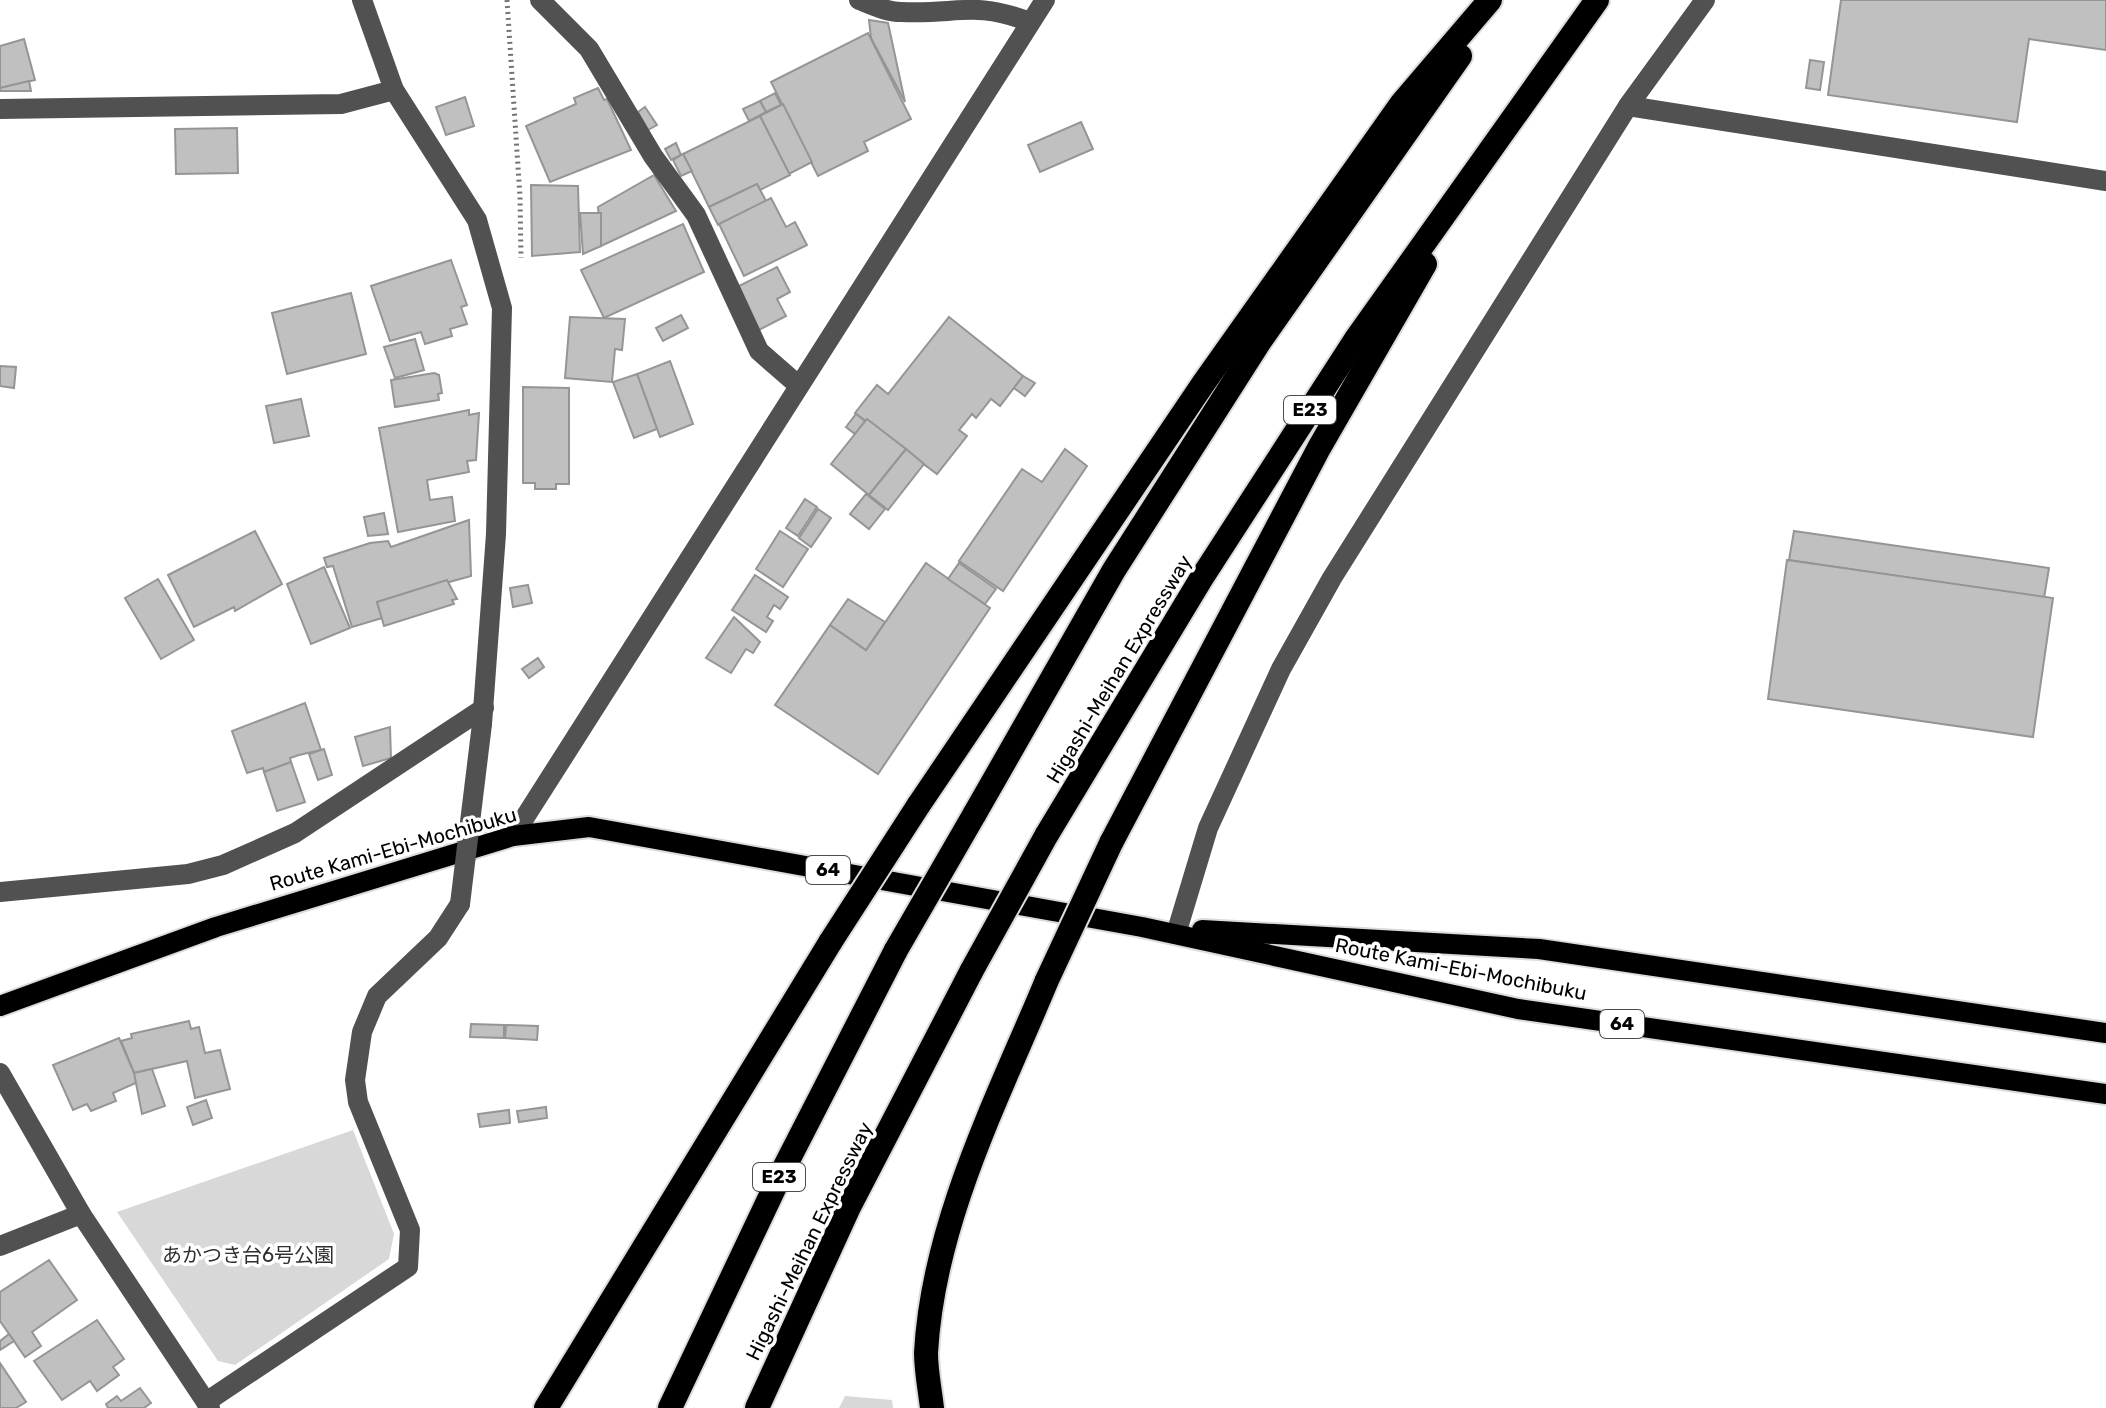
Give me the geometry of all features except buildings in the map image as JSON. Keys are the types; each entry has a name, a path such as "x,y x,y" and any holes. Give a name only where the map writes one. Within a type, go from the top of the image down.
{"highway":[{"path":"546,1408 831,941 918,806 1203,384 1402,103 1490,0"},
{"name":"E23","path":"670,1408 779,1178 896,950 1114,570 1243,368 1499,0"},
{"name":"Higashi-Meihan Expressway","path":"757,1408 849,1207 972,970 1046,836 1201,579 1356,339 1597,0"},
{"path":"932,1408 926,1356 934,1282 973,1159 1047,980 1111,843 1319,448 1511,117"}],"main road":[{"name":"Route Kami-Ebi-Mochibuku","path":"0,1006 216,927 513,836 589,827 1177,932 1518,1009 2106,1094"},
{"name":"Route Kami-Ebi-Mochibuku","path":"1177,932 1539,949 2106,1033"}],"street":[{"path":"0,1073 81,1214 208,1405 408,1267 410,1230 358,1102 355,1080 362,1032 377,996 438,938 460,904 483,716 496,534 502,308 477,220 394,90 362,0"},
{"path":"540,0 589,49 618,92 653,156 696,215 759,351 798,385"},
{"path":"859,0 902,13 983,6 1000,9 1030,22"},
{"path":"513,836 1045,0"},
{"path":"1177,932 1208,828 1281,669 1332,578 1628,106 1705,0"},
{"path":"0,109 341,104 394,90"},
{"path":"1628,106 2106,181"},
{"path":"0,892 188,874 223,865 295,833 483,716"},
{"path":"0,1246 81,1214"}],"path":[{"path":"497,292 515,278 521,254 507,0"}],"green space":[{"name":"あかつき台6号公園","path":"353,1130 394,1234 389,1259 235,1365 218,1361 117,1212"},
{"path":"845,1396 892,1400 893,1408 839,1408"}]}
